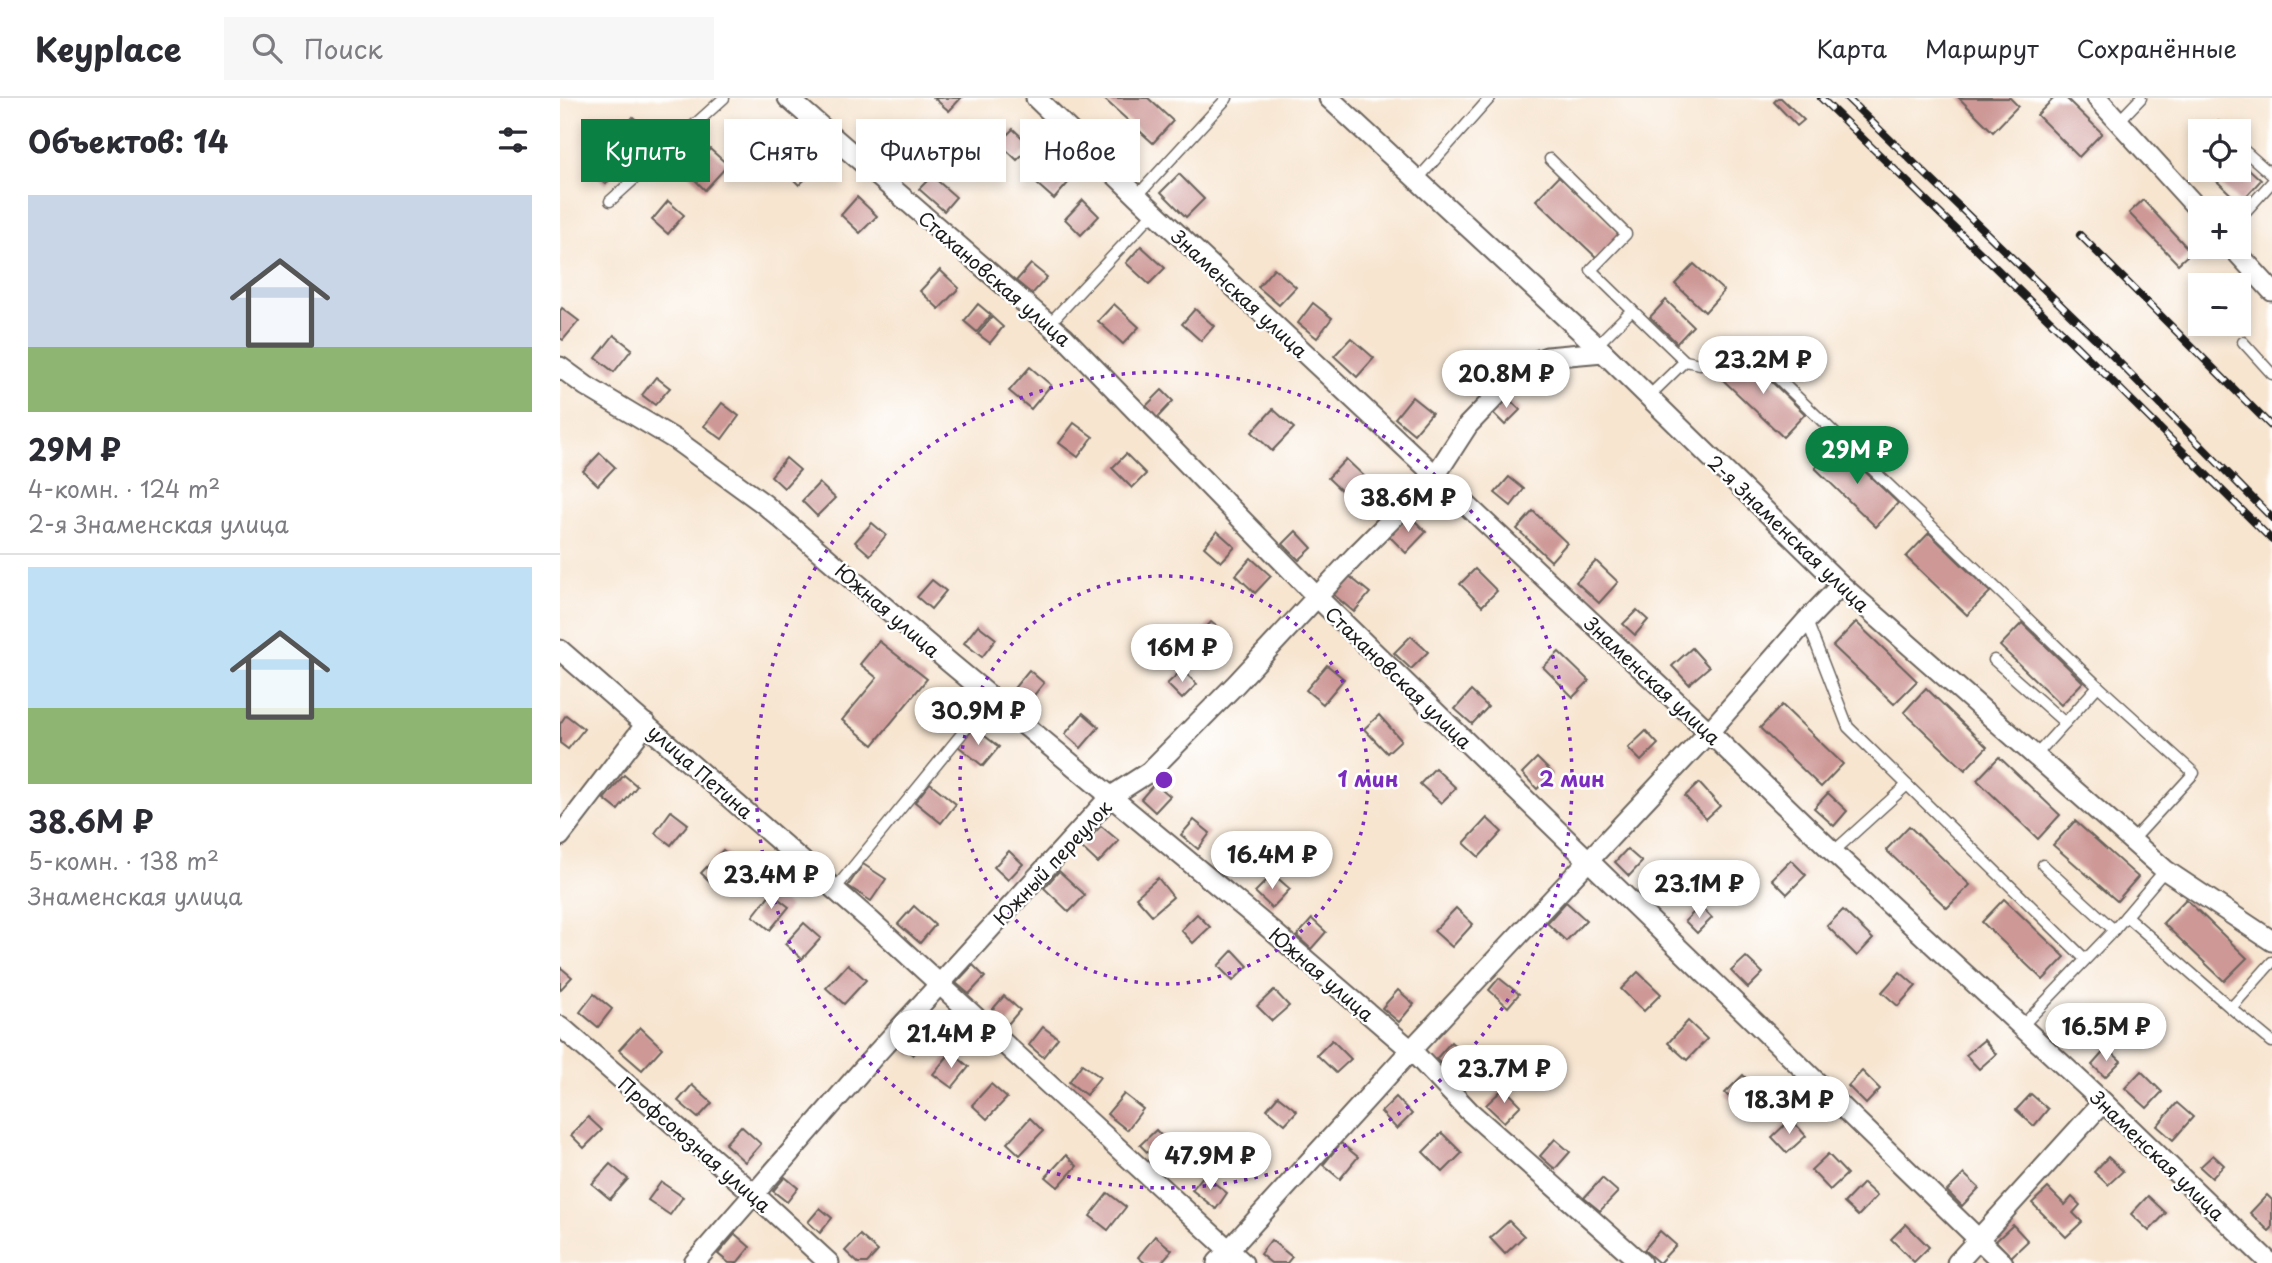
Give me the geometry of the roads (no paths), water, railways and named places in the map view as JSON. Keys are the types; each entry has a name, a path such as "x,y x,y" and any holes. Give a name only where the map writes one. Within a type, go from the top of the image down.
{"street":[{"name":"Стахановская улица","path":"788,98 1049,324 1317,597 2003,1263"},
{"name":"Знаменская улица","path":"1037,98 1137,196 1833,852 2103,1102 2270,1263"},
{"name":"2-я Знаменская улица","path":"1329,98 1599,349 1841,585 2165,870 2272,941"},
{"path":"2097,98 2188,198"},
{"path":"2243,259 2272,291"},
{"name":"Южный переулок","path":"694,1263 940,984 1110,797 1149,772 1435,476 1468,425 1526,365 1547,357 1599,349"},
{"name":"Южная улица","path":"560,367 586,386 676,440 764,504 1411,1050 1469,1111 1641,1263"},
{"path":"1230,1258 1411,1050 1709,733 1841,585"},
{"name":"улица Петина","path":"560,650 940,984 1230,1258"},
{"path":"560,836 646,724"},
{"name":"Профсоюзная улица","path":"560,1026 829,1263"},
{"path":"1956,1263 2103,1102"}],"lane":[{"path":"611,201 724,98"},
{"path":"1137,196 1227,98"},
{"path":"1417,180 1490,98"},
{"path":"2118,122 2141,98"},
{"path":"2251,156 2272,175"},
{"path":"1550,159 1626,234 1591,270 1685,361 1700,364 1741,343 2098,686 2194,773 2132,841"},
{"path":"2251,205 2272,182"},
{"path":"1049,324 1154,212"},
{"path":"1599,349 1632,310"},
{"path":"2243,342 2272,374"},
{"path":"1648,397 1685,361"},
{"path":"1807,620 1848,727 2085,959"},
{"path":"1994,660 2065,723"},
{"path":"2036,755 2098,686"},
{"path":"835,889 991,698"},
{"path":"1833,852 1908,785"},
{"path":"2043,865 2114,930"},
{"path":"2021,1027 2114,930 2165,870"},
{"path":"2126,916 2272,1042"},
{"path":"2231,1007 2272,962"}],"railway":[{"path":"1821,98 2272,540"},
{"path":"1847,98 2101,344 2272,518"},
{"path":"2080,235 2272,427"}]}
